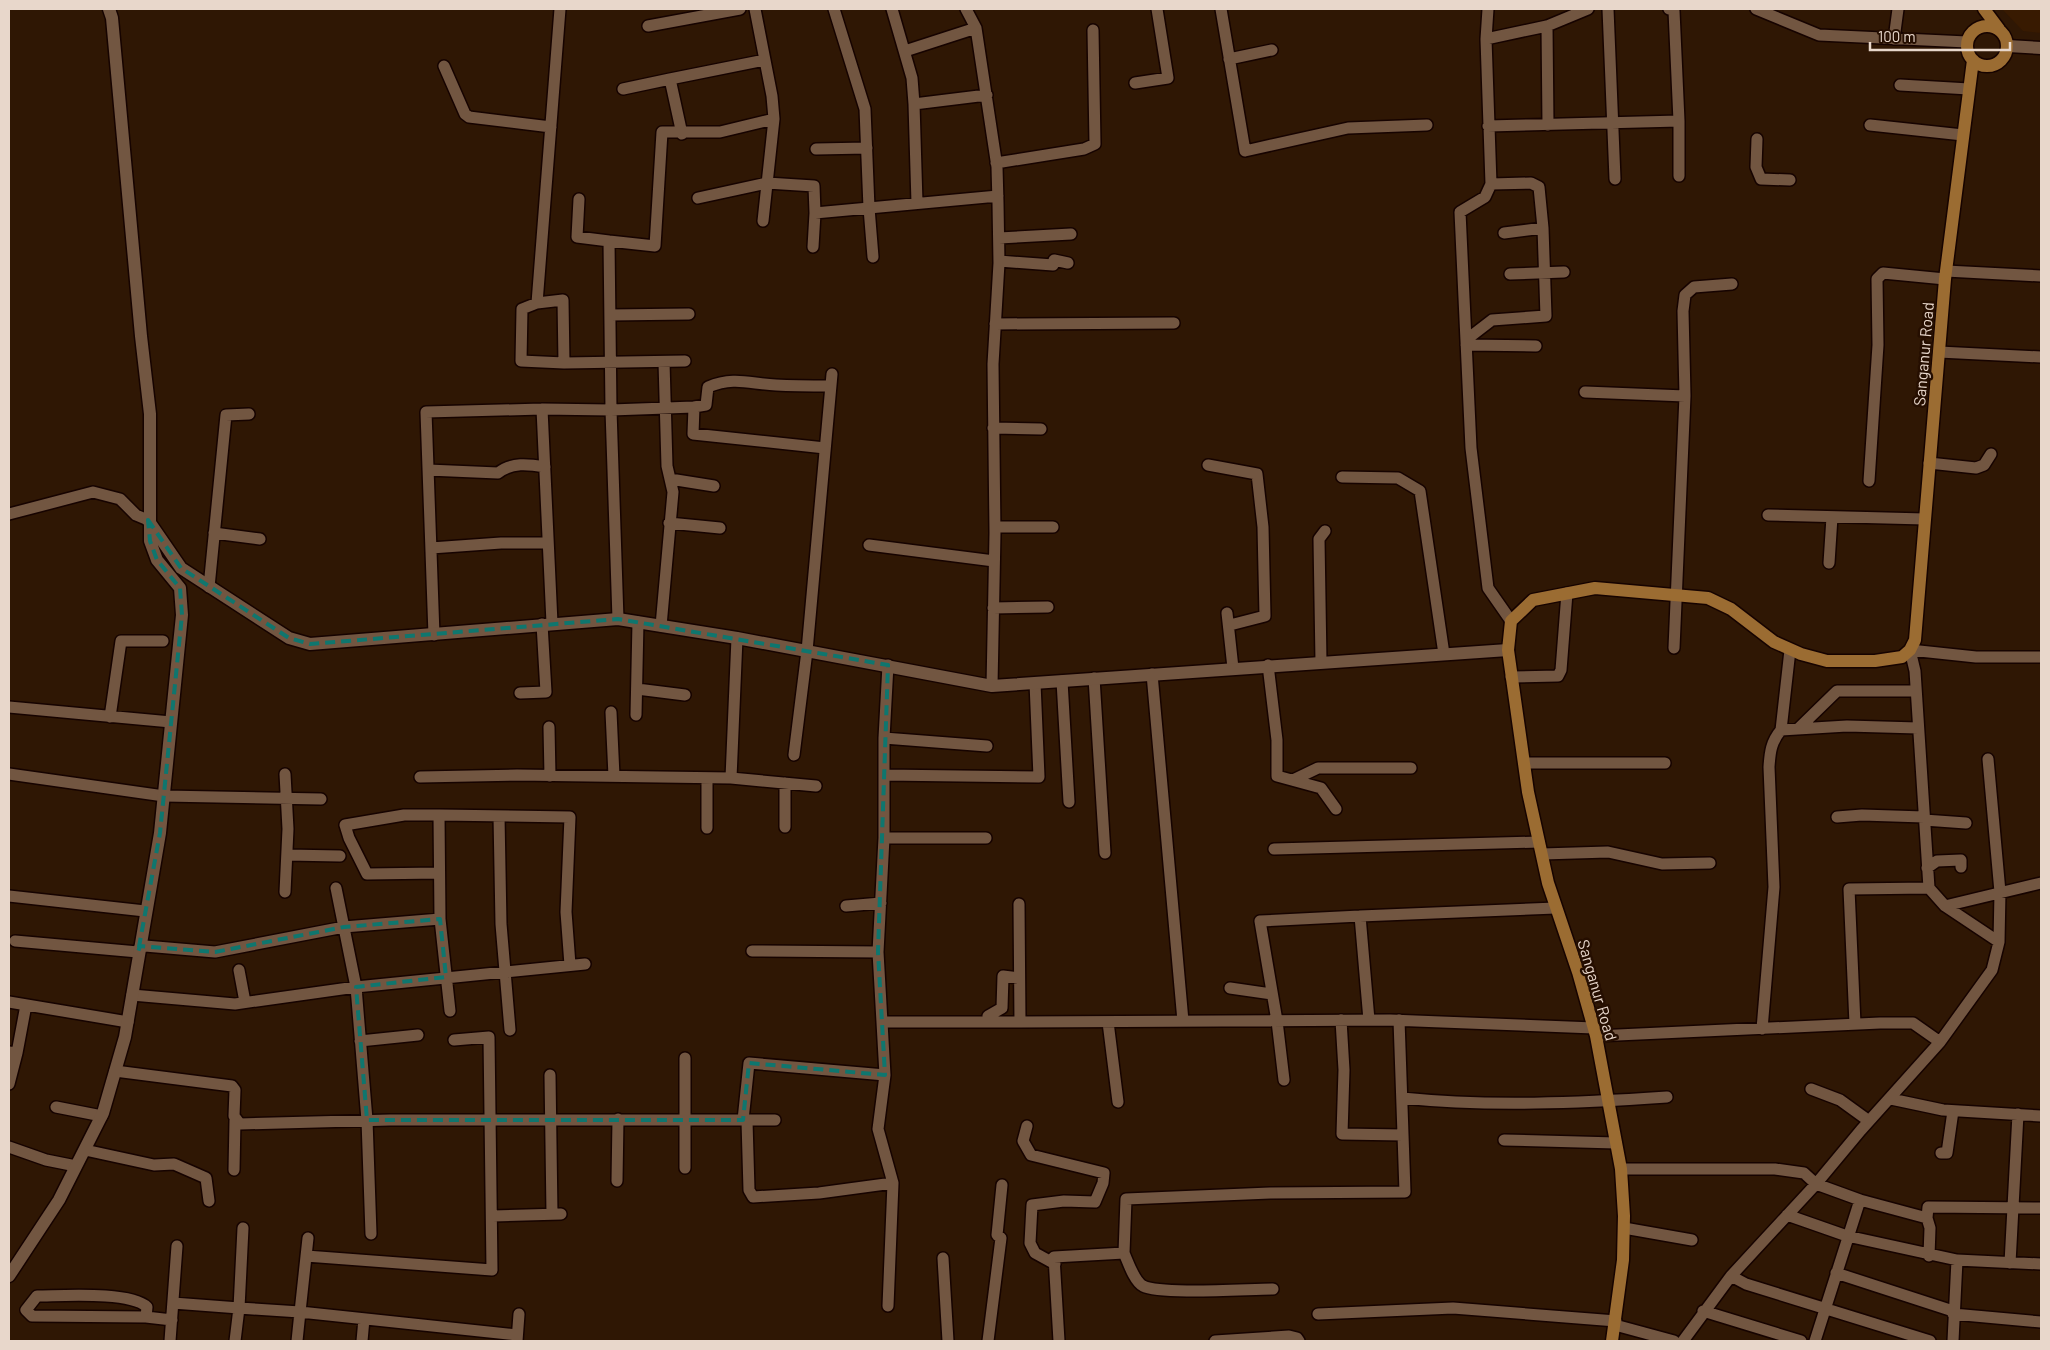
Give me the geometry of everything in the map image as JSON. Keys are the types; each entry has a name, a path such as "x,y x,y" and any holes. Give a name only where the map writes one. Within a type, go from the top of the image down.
{"main road":[{"path":"1980,9 1978,27 1970,36 1968,42 1969,55 1973,60 1985,66 1992,66"},
{"path":"1969,86 2003,58 2008,46 2004,33 1984,9"},
{"path":"1978,27 1986,26 1999,29"},
{"name":"Sanganur Road","path":"1910,650 1915,640 1946,275 1973,60"},
{"path":"1511,621 1533,600 1595,588 1708,598 1723,605 1774,642 1790,650 1827,661 1875,661 1902,657 1910,650"},
{"name":"Sanganur Road","path":"1511,621 1508,650 1524,762 1540,848 1556,908 1595,1032 1621,1169 1624,1228 1616,1323 1612,1341"}],"street":[{"path":"9,1276 59,1200 102,1116 128,1022 138,952 160,833 182,615 180,588 157,560 150,541 148,520 150,414 141,336 112,18 109,9"},
{"path":"537,303 560,9"},
{"path":"648,26 740,9"},
{"path":"755,9 772,96 774,118 763,221"},
{"path":"834,9 865,108 873,257"},
{"path":"892,9 912,78 917,203"},
{"path":"966,9 976,28 996,162 998,196 999,260 995,324 993,428 994,561 992,686"},
{"path":"1135,83 1168,78 1157,9"},
{"path":"1221,9 1245,151 1348,128 1427,125"},
{"path":"1488,9 1486,39 1491,184 1485,197 1460,212 1471,448 1488,588 1511,621"},
{"path":"1486,39 1547,26 1588,9"},
{"path":"1608,9 1615,179"},
{"path":"1669,9 1674,11 1679,122 1679,176"},
{"path":"1756,9 1819,35 1968,42"},
{"path":"1894,39 1898,9"},
{"path":"1547,26 1548,126"},
{"path":"904,51 976,28"},
{"path":"996,162 1084,149 1095,144 1093,30"},
{"path":"2008,46 2041,48"},
{"path":"1229,59 1272,50"},
{"path":"623,89 765,60"},
{"path":"444,66 465,114 469,117 550,127"},
{"path":"670,79 682,134"},
{"path":"1900,85 1969,86"},
{"path":"914,104 987,95"},
{"path":"579,200 577,237 655,246 662,132 682,134 720,132 774,118"},
{"path":"1488,126 1679,122"},
{"path":"1870,125 1963,135"},
{"path":"1757,140 1756,167 1761,179 1790,180"},
{"path":"816,149 867,148"},
{"path":"698,198 767,183 814,186 813,247"},
{"path":"1466,343 1492,320 1546,316 1543,228 1539,187 1531,183 1491,184"},
{"path":"815,213 998,196"},
{"path":"1504,233 1543,228"},
{"path":"999,238 1071,234"},
{"path":"609,241 618,619"},
{"path":"999,260 1053,265 1054,260 1068,263"},
{"path":"1510,274 1564,272"},
{"path":"1869,482 1878,345 1877,280 1883,272 2041,276"},
{"path":"1674,648 1685,396 1683,311 1685,295 1694,286 1732,284"},
{"path":"564,363 563,300 537,303 522,309 521,361 564,363 685,361"},
{"path":"610,315 689,314"},
{"path":"995,324 1174,323"},
{"path":"1466,343 1536,346"},
{"path":"1938,352 2041,357"},
{"path":"660,626 672,492 667,466 664,362"},
{"path":"794,755 807,651 832,374"},
{"path":"434,634 426,412 694,407 706,405 708,386 724,380 775,385 831,386"},
{"path":"1585,392 1685,396"},
{"path":"694,407 693,434 825,448"},
{"path":"520,693 546,692 548,543 542,409"},
{"path":"209,587 226,415 249,414"},
{"path":"993,428 1041,429"},
{"path":"1929,463 1976,468 1984,465 1991,454"},
{"path":"428,470 498,473 504,468 526,464 545,467"},
{"path":"1208,465 1257,474 1264,527 1264,616 1230,625"},
{"path":"1342,478 1398,478 1420,491 1444,654"},
{"path":"670,479 714,486"},
{"path":"9,514 93,492 120,499 136,515 148,520 181,568 289,638 310,644 618,619 888,665 992,686 1268,665 1508,650"},
{"path":"1768,515 1924,519"},
{"path":"1829,563 1832,517"},
{"path":"670,523 720,528"},
{"path":"994,528 1053,528"},
{"path":"1321,662 1319,539 1325,531"},
{"path":"214,533 260,539"},
{"path":"431,548 548,543"},
{"path":"870,545 994,561"},
{"path":"1512,677 1558,676 1561,670 1567,593"},
{"path":"993,608 1048,607"},
{"path":"1228,612 1233,668"},
{"path":"636,716 638,622"},
{"path":"731,778 737,638"},
{"path":"110,717 121,641 163,641"},
{"path":"1762,1029 1774,887 1769,767 1770,748 1781,730 1790,650"},
{"path":"2000,942 1945,906 1929,888 1916,691 1910,650 1976,657 2041,657"},
{"path":"888,665 884,738 884,838 878,952 885,1075 878,1129 893,1183 888,1306"},
{"path":"1268,665 1277,740 1277,776 1321,788 1336,809"},
{"path":"1152,674 1183,1021"},
{"path":"1094,678 1105,853"},
{"path":"1062,680 1069,802"},
{"path":"884,775 1039,777 1035,683"},
{"path":"637,689 685,695"},
{"path":"1798,730 1836,692 1916,691"},
{"path":"9,708 171,722"},
{"path":"611,712 614,776"},
{"path":"1781,730 1847,726 1918,728"},
{"path":"549,727 550,776"},
{"path":"884,738 987,746"},
{"path":"1683,1341 1703,1311 1731,1276 1816,1184 1940,1042 1992,970 2000,942 2000,892 1988,759"},
{"path":"1524,762 1665,763"},
{"path":"1293,780 1318,768 1411,768"},
{"path":"9,774 164,796 321,799"},
{"path":"285,774 287,856 285,892"},
{"path":"420,777 614,776 731,778 816,786"},
{"path":"707,828 708,778"},
{"path":"785,783 785,827"},
{"path":"439,873 367,874 349,838 345,825 404,815 570,817 566,912 570,966"},
{"path":"439,815 440,919 450,1011"},
{"path":"1837,817 1862,815 1924,818 1966,823"},
{"path":"499,816 501,924 510,1030"},
{"path":"884,838 986,838"},
{"path":"1274,849 1540,848 1608,852 1662,864 1710,863"},
{"path":"287,856 340,856"},
{"path":"1927,868 1937,861 1961,860 1961,867"},
{"path":"1945,906 2041,882"},
{"path":"336,888 356,987 366,1120 371,1234"},
{"path":"1855,1024 1849,889 1929,888"},
{"path":"9,896 146,911"},
{"path":"846,906 881,903"},
{"path":"1019,904 1020,1022"},
{"path":"1284,1080 1277,1021 1260,921 1556,908"},
{"path":"1360,916 1369,1020"},
{"path":"138,952 140,946 215,952 344,927 440,919"},
{"path":"15,941 138,952"},
{"path":"752,951 878,952"},
{"path":"132,995 235,1004 356,987 585,964"},
{"path":"239,970 245,1002"},
{"path":"988,1016 1002,1008 1003,976 1020,978"},
{"path":"1230,988 1272,994"},
{"path":"9,1002 128,1022"},
{"path":"9,1084 13,1053 26,1005"},
{"path":"1341,1020 1344,1070 1342,1134 1403,1135"},
{"path":"882,1022 1399,1020 1595,1032 1762,1029 1913,1023 1940,1042"},
{"path":"1273,1289 1168,1290 1143,1286 1138,1282 1124,1253 1126,1199 1405,1192 1399,1020"},
{"path":"1108,1022 1118,1102"},
{"path":"360,1042 418,1036"},
{"path":"306,1256 492,1270 493,1216 489,1120 489,1038 454,1040"},
{"path":"685,1058 686,1168"},
{"path":"885,1075 749,1063 745,1121 749,1190 753,1197 819,1193 893,1183"},
{"path":"115,1071 232,1086 235,1090 234,1170"},
{"path":"493,1216 557,1214 550,1075"},
{"path":"1811,1090 1840,1100 1869,1122"},
{"path":"1402,1098 1456,1103 1608,1101 1667,1097"},
{"path":"1891,1098 1953,1111 2041,1116"},
{"path":"56,1107 102,1116"},
{"path":"1942,1153 1947,1153 1953,1111"},
{"path":"2010,1263 2018,1114"},
{"path":"618,1119 618,1181"},
{"path":"235,1120 240,1124 366,1120 775,1120"},
{"path":"1026,1126 1023,1141 1031,1155 1104,1172 1103,1182 1095,1202 1064,1201 1032,1205 1030,1242 1035,1253 1055,1264"},
{"path":"1504,1140 1616,1143"},
{"path":"9,1147 46,1160 76,1166"},
{"path":"85,1150 146,1163 174,1164 199,1174 206,1178 209,1201"},
{"path":"1621,1169 1775,1169 1804,1173 1816,1184 1860,1200 1927,1218"},
{"path":"988,1341 1001,1238 997,1235 1002,1185"},
{"path":"1815,1341 1860,1200"},
{"path":"1929,1256 1930,1228 1927,1218 1928,1207 2013,1206 2041,1208"},
{"path":"1787,1215 1847,1236 1929,1256 1957,1260 2041,1264"},
{"path":"235,1341 243,1228"},
{"path":"1624,1228 1692,1240"},
{"path":"297,1341 308,1238"},
{"path":"170,1341 178,1246"},
{"path":"1059,1341 1054,1257 1124,1253"},
{"path":"943,1258 948,1341"},
{"path":"1953,1341 1957,1260"},
{"path":"1836,1273 1953,1313 2041,1322"},
{"path":"1731,1276 1746,1284 1930,1341"},
{"path":"146,1317 147,1307 140,1300 92,1295 37,1296 26,1310 32,1316 146,1317 172,1320"},
{"path":"174,1303 300,1312 517,1338 519,1314"},
{"path":"1318,1314 1453,1308 1616,1323 1674,1341"},
{"path":"1703,1311 1801,1341"},
{"path":"362,1341 364,1319"},
{"path":"1215,1341 1289,1336 1297,1338 1299,1341"}],"highlighted area":[{"path":"148,520 181,568 289,638 310,644 618,619 888,665 878,952 885,1075 749,1063 743,1120 367,1120 356,987 446,977 440,919 344,927 215,952 140,946 138,952 160,833 182,615 180,588 157,560 150,541"}],"shaded area":[{"path":"2002,9 2041,9 2041,33 2023,31"}]}
